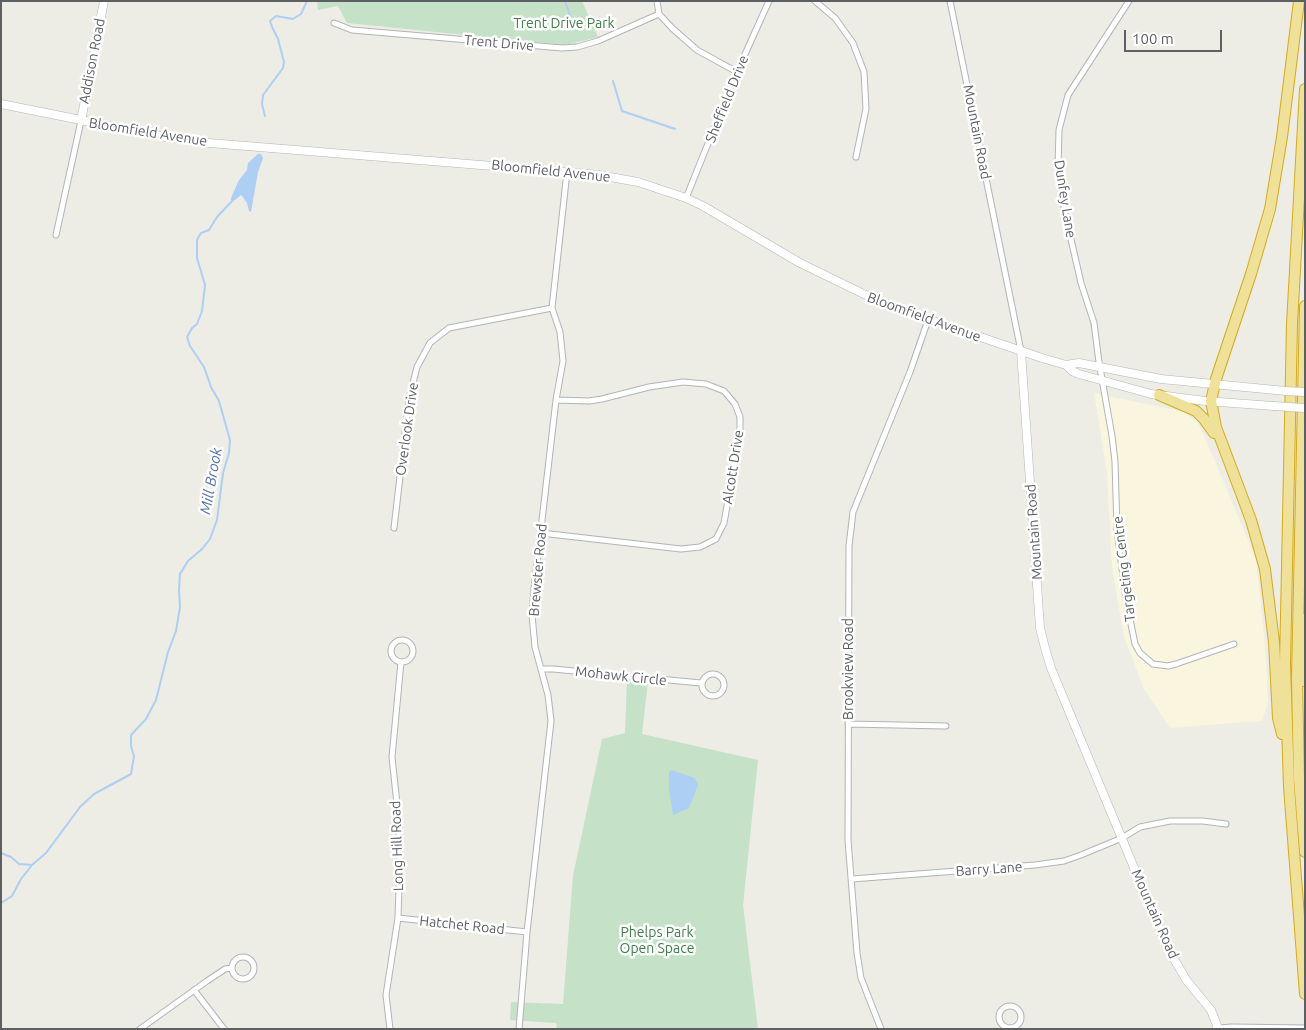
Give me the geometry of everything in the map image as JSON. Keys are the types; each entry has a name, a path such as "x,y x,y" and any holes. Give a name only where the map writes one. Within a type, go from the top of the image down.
{"highway":[{"path":"1286,741 1278,718 1274,642 1265,569 1251,520 1220,440 1211,402 1214,385 1252,274 1270,209 1282,137 1299,1"},
{"path":"1305,89 1292,324 1286,626 1286,741 1305,994"},
{"path":"1305,306 1297,648 1298,745 1305,852"},
{"path":"1159,395 1196,411 1220,440"},
{"path":"1305,619 1302,733 1305,799"}],"main road":[{"name":"Addison Road","path":"81,121 104,1"},
{"name":"Bloomfield Avenue","path":"1,104 197,142 567,172 638,182 686,198 723,217 800,263 879,301 928,320 1066,365 1075,373 1102,382 1159,395 1211,402 1305,408"},
{"name":"Mountain Road","path":"1021,351 1040,628 1051,668 1167,948 1187,981 1212,1010 1217,1028"},
{"name":"Bloomfield Avenue","path":"1066,365 1077,363 1161,379 1214,385 1305,392"},
{"path":"1159,395 1161,379"}],"street":[{"path":"656,1 659,14 673,29 697,50 737,72"},
{"name":"Sheffield Drive","path":"686,198 737,72 769,1"},
{"path":"815,1 836,18 854,43 864,72 866,109 856,158"},
{"name":"Mountain Road","path":"950,1 1021,351"},
{"name":"Dunfey Lane","path":"1102,382 1092,314 1082,283 1065,213 1058,167 1059,130 1068,96 1129,1"},
{"name":"Trent Drive","path":"334,23 352,30 562,48 598,41 659,14"},
{"path":"56,235 81,121"},
{"name":"Brewster Road","path":"519,1029 527,932 551,720 548,695 535,647 532,615 556,400 563,361 560,332 552,308 567,172"},
{"name":"Overlook Drive","path":"394,528 409,399 417,367 430,343 449,328 552,308"},
{"name":"Brookview Road","path":"881,1029 861,978 857,953 848,840 849,546 853,512 910,372 928,320"},
{"name":"Alcott Drive","path":"541,532 681,549 700,546 716,539 724,524 740,431 740,417 735,404 724,391 706,384 683,382 649,386 589,401 556,400"},
{"name":"Targeting Centre","path":"1102,382 1114,450 1117,530 1121,566 1135,644 1147,660 1153,664 1168,666 1234,644"},
{"name":"Long Hill Road","path":"403,640 411,646 412,653 409,660 401,662 393,658 390,652 396,642 403,640"},
{"name":"Long Hill Road","path":"390,1029 386,995 398,918 400,857 399,823 392,757 401,662"},
{"name":"Mohawk Circle","path":"541,669 701,684"},
{"name":"Mohawk Circle","path":"714,674 720,676 724,686 718,694 712,696 703,691 701,684 707,675 714,674"},
{"path":"848,724 946,726"},
{"name":"Barry Lane","path":"852,879 1035,865 1064,861 1122,838 1140,827 1170,821 1203,821 1226,824"},
{"name":"Hatchet Road","path":"398,918 527,932"},
{"path":"243,957 249,959 254,968 249,977 243,979 236,977 232,968 236,959 243,957"},
{"path":"140,1029 225,969 232,968"},
{"path":"194,990 224,1029"},
{"path":"1010,1006 1020,1011 1021,1018 1018,1025 1012,1028 1004,1027 999,1018 1001,1011 1010,1006"},
{"path":"1217,1028 1232,1026 1305,1028"}],"shaded area":[{"path":"1094,393 1184,412 1198,423 1256,559 1266,656 1268,703 1262,721 1170,728 1144,689 1124,637 1112,568 1107,473"}],"green space":[{"name":"Trent Drive Park","path":"317,1 582,1 598,37 565,45 347,23 338,6 318,10"},
{"name":"Phelps Park Open Space","path":"627,679 648,681 642,734 758,760 743,905 758,1029 557,1029 556,1023 510,1020 511,1002 563,1004 573,876 602,739 625,733"}],"water":[{"path":"258,154 261,154 263,158 258,172 251,212 241,195 235,200 231,200 231,198 239,180 247,170 248,163"},
{"path":"671,770 695,778 698,785 689,808 673,815 669,789 669,773"}],"waterway":[{"name":"Mill Brook","path":"265,116 262,104 263,95 283,68 284,62 278,39 270,21 276,16 293,19 301,14 307,1"},
{"path":"565,1 572,22"},
{"path":"613,81 622,111 675,129"},
{"name":"Mill Brook","path":"1,903 12,896 21,879 32,865 46,853 80,807 94,794 131,774 134,756 131,746 131,735 146,719 156,700 168,652 176,631 180,607 180,574 188,561 210,539 217,520 223,473 229,453 230,440 219,401 211,387 204,367 190,346 187,337 192,328 197,324 202,311 205,285 197,258 197,240 201,233 209,230 217,217 234,199"},
{"name":"Mill Brook","path":"1,853 11,857 19,864 32,865"}]}
